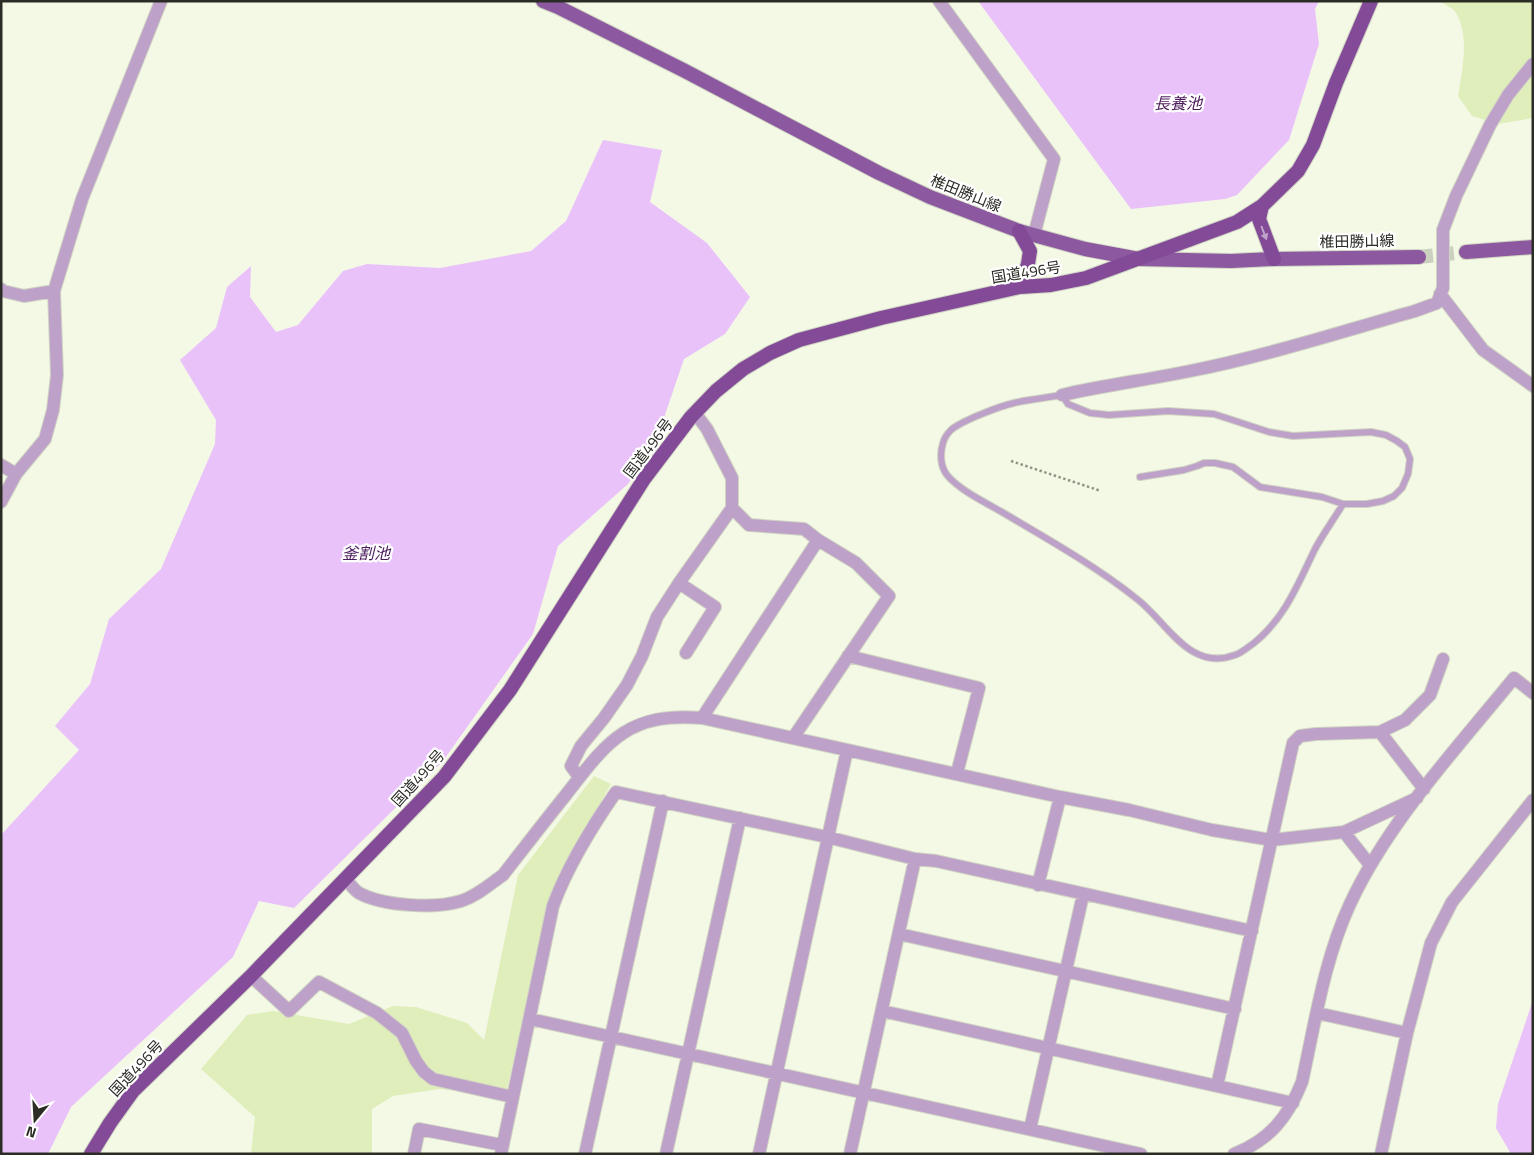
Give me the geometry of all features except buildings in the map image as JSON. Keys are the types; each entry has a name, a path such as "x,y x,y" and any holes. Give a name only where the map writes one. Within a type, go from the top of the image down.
{"highway":[{"name":"国道496号","path":"91,1154 133,1091 251,976 444,776 510,690 644,479 695,414 716,391 743,369 770,353 800,340 881,318 1020,287 1051,285 1086,278 1237,222 1262,206 1298,171 1313,145 1371,1"},
{"path":"1262,206 1259,220 1274,258"},
{"path":"1019,231 1030,251 1028,264 1020,287"}],"main road":[{"name":"椎田勝山線","path":"542,1 559,4 879,173 930,197 1019,231 1085,249 1139,259 1231,261 1274,258 1419,257"},
{"path":"1466,252 1533,247"}],"street":[{"path":"1,502 16,474 45,439 52,410 57,375 54,290 82,199 161,1"},
{"path":"939,1 1054,159 1034,235"},
{"path":"1062,395 1106,385 1190,371 1270,352 1437,303 1442,288 1443,230 1456,196 1490,125 1508,96 1533,64"},
{"path":"1,289 24,296 54,290"},
{"path":"1440,294 1483,350 1533,386"},
{"path":"579,777 571,766 581,746 604,718 627,685 642,656 657,617 732,509 732,478 707,429 695,414"},
{"path":"1,465 16,474"},
{"path":"732,509 749,525 804,529 818,540 856,563 889,596 793,738"},
{"path":"702,718 818,540"},
{"path":"679,583 715,607 686,652"},
{"path":"848,656 979,688 957,773"},
{"path":"1217,1086 1293,742 1300,736 1316,734 1380,732 1405,720 1430,695 1443,659"},
{"path":"1234,1154 1262,1140 1293,1103 1302,1082 1332,950 1350,905 1370,865 1421,793 1514,678 1533,693"},
{"path":"346,879 357,891 369,898 433,906 461,901 484,890 503,874 604,747 630,729 646,722 681,716 702,718 1129,810 1212,830 1272,840 1344,832 1421,793"},
{"path":"1380,732 1421,793"},
{"path":"759,1154 847,750"},
{"path":"414,1154 419,1128 501,1149 553,906 560,886 591,828 616,792 1252,931"},
{"path":"1038,885 1060,796"},
{"path":"1380,1153 1407,1033 1431,943 1452,902 1533,800"},
{"path":"585,1154 663,801"},
{"path":"666,1154 740,818"},
{"path":"1344,832 1370,865"},
{"path":"850,1154 916,858"},
{"path":"1030,1129 1083,895"},
{"path":"899,934 1235,1009"},
{"path":"251,976 289,1011 320,982 377,1013 402,1033 416,1061 424,1072 433,1079 513,1097"},
{"path":"882,1011 1293,1103"},
{"path":"1317,1013 1407,1033"},
{"path":"530,1018 1133,1153"}],"lane":[{"path":"1140,477 1184,470 1204,463 1215,463 1233,467 1260,487 1322,497 1343,504 1367,504 1383,501 1394,496 1402,488 1408,474 1410,459 1404,447 1386,434 1371,432 1293,436 1269,432 1214,414 1168,411 1109,415 1090,413 1068,404 1062,395 1013,403 969,420 951,430 944,441 941,454 942,466 947,475 963,488 1138,599 1169,629 1186,649 1208,658 1226,658 1242,652 1266,633 1286,609 1316,548 1343,504"}],"path":[{"path":"1011,461 1101,491"}],"green space":[{"path":"1440,1 1533,1 1533,118 1498,124 1472,116 1458,96 1464,54 1463,32 1455,11"},
{"path":"594,776 611,784 555,883 505,1097 440,1089 393,1096 372,1109 372,1154 251,1154 255,1117 201,1069 247,1015 273,1011 349,1024 393,1006 416,1007 467,1023 484,1040 518,875"}],"water":[{"name":"長養池","path":"978,1 1319,1 1315,9 1319,44 1289,140 1237,195 1225,199 1131,209"},
{"name":"釜割池","path":"603,140 662,150 650,202 707,243 750,297 725,334 684,359 654,447 628,484 558,546 533,634 443,761 294,908 259,901 233,957 71,1107 48,1154 1,1154 1,835 79,750 55,726 90,684 109,619 161,569 215,444 216,420 180,360 216,328 227,287 251,266 250,297 276,332 298,325 343,271 367,264 440,268 531,251 566,221"},
{"path":"1533,1000 1533,1154 1511,1154 1496,1128 1498,1104"}],"tunnel":[{"path":"1419,257 1466,252"}]}
